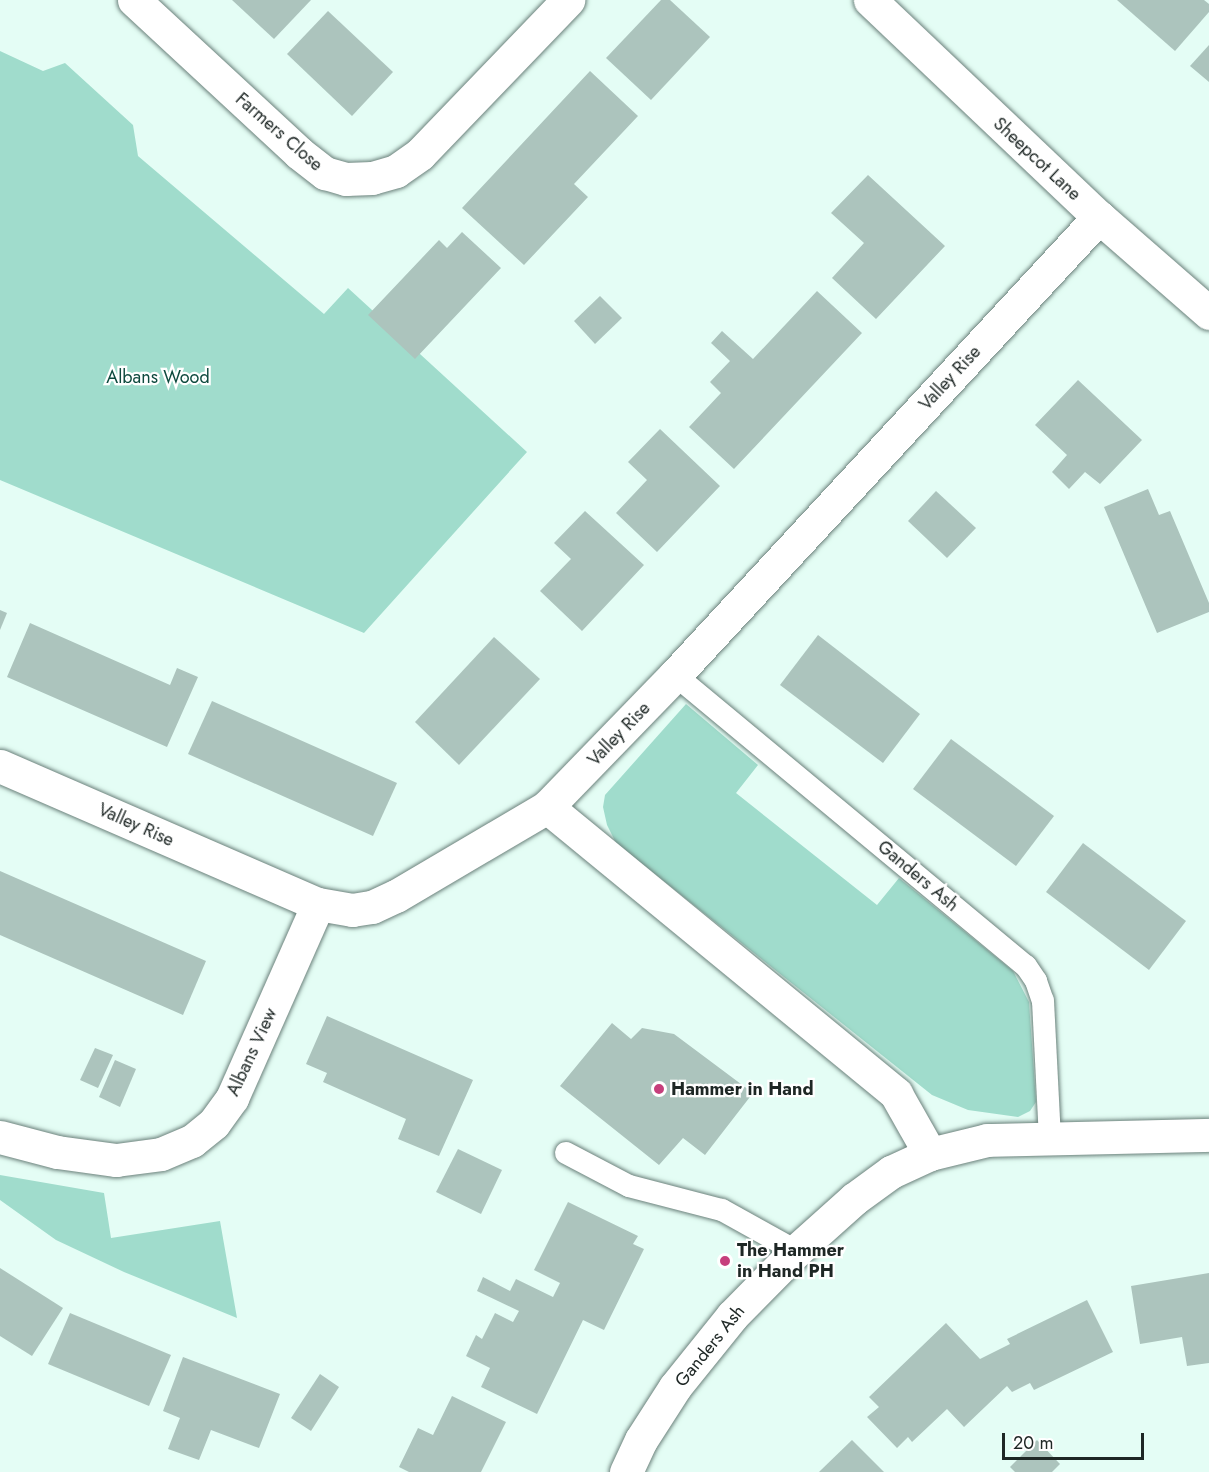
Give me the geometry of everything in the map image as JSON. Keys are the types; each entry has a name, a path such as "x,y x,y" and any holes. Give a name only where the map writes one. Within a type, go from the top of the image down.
{"street":[{"name":"Farmers Close","path":"134,0 299,153 325,173 346,179 372,178 396,171 420,154 568,0"},
{"name":"Sheepcot Lane","path":"870,0 1100,217 1209,313"},
{"name":"Valley Rise","path":"0,766 318,904 352,910 372,907 478,850 547,807 675,675 1100,217"},
{"path":"547,807 896,1094 930,1154"},
{"name":"Albans View","path":"0,1137 57,1152 116,1160 160,1154 192,1141 214,1122 232,1098 318,904"},
{"name":"Ganders Ash","path":"626,1472 642,1440 675,1388 732,1316 796,1251 854,1199 891,1172 930,1154 987,1140 1209,1135"}],"lane":[{"name":"Ganders Ash","path":"675,675 1026,966 1036,981 1043,1001 1050,1137"},
{"path":"566,1153 629,1186 722,1210 796,1251"}],"green space":[{"name":"Albans Wood","path":"0,51 43,71 65,63 133,125 138,156 324,314 348,288 527,452 364,633 0,480"},
{"path":"686,704 758,765 736,793 877,905 899,878 1013,971 1029,1002 1036,1102 1030,1111 1018,1117 968,1110 932,1095 616,843 607,825 603,807 605,795"},
{"path":"0,1175 104,1193 111,1238 220,1221 237,1318 124,1272 56,1240 0,1200"}],"building":[{"path":"232,0 311,0 274,39"},
{"path":"661,0 670,0 710,37 651,100 606,58"},
{"path":"1117,0 1204,0 1209,4 1209,12 1175,51"},
{"path":"328,11 393,72 352,116 287,54"},
{"path":"1209,45 1209,82 1190,66"},
{"path":"590,71 638,116 574,184 588,197 524,265 462,208"},
{"path":"868,175 945,246 876,319 832,278 864,243 831,213"},
{"path":"462,232 501,268 415,359 368,315 439,240 447,248"},
{"path":"817,291 862,333 734,469 689,427 721,393 710,382 730,361 711,343 722,331 753,359"},
{"path":"600,296 622,318 595,344 574,321"},
{"path":"1078,380 1142,440 1100,484 1085,472 1069,489 1052,472 1067,455 1035,425"},
{"path":"660,429 720,486 657,552 616,513 647,480 628,462"},
{"path":"1148,489 1159,515 1170,511 1209,603 1209,612 1157,633 1104,507"},
{"path":"936,491 976,528 947,558 908,521"},
{"path":"585,511 644,565 582,631 540,591 571,559 554,543"},
{"path":"0,610 7,613 0,630"},
{"path":"30,623 170,685 177,668 198,677 167,747 7,677"},
{"path":"818,635 920,714 883,763 780,685"},
{"path":"494,637 540,679 459,765 415,722"},
{"path":"212,701 397,783 373,836 188,754"},
{"path":"951,739 1054,816 1016,866 913,789"},
{"path":"1083,843 1186,921 1149,970 1046,892"},
{"path":"0,871 206,961 183,1015 0,935"},
{"path":"327,1016 473,1080 439,1156 398,1139 406,1119 323,1082 327,1073 306,1064"},
{"path":"612,1023 631,1039 642,1028 674,1034 753,1093 705,1155 683,1138 659,1165 560,1086"},
{"path":"95,1048 113,1055 98,1088 80,1080"},
{"path":"115,1060 136,1069 120,1107 99,1097"},
{"path":"458,1149 502,1170 481,1214 436,1192"},
{"path":"568,1202 638,1236 633,1244 644,1249 604,1330 583,1320 537,1414 481,1387 490,1368 466,1356 476,1335 482,1339 495,1313 513,1322 519,1311 477,1291 483,1277 510,1291 516,1279 553,1297 560,1283 534,1270"},
{"path":"0,1268 63,1308 32,1356 0,1336"},
{"path":"1209,1273 1209,1363 1187,1366 1182,1337 1140,1344 1131,1286"},
{"path":"1087,1300 1113,1352 1034,1390 1030,1383 1012,1392 1007,1386 964,1427 947,1409 912,1442 908,1437 897,1448 867,1417 879,1407 869,1397 946,1323 980,1359 1010,1344 1007,1339"},
{"path":"70,1313 171,1355 149,1406 48,1364"},
{"path":"183,1357 280,1394 259,1448 211,1430 199,1460 168,1449 180,1418 163,1411"},
{"path":"320,1374 339,1387 311,1431 291,1418"},
{"path":"452,1396 506,1422 481,1472 409,1472 399,1467 418,1428 433,1435"},
{"path":"852,1440 884,1472 819,1472 821,1470"},
{"path":"1037,1440 1060,1464 1052,1472 1015,1472 1010,1467"}],"place":[{"name":"Hammer in Hand","path":"659,1089"},
{"name":"The Hammer in Hand PH","path":"725,1261"}]}
